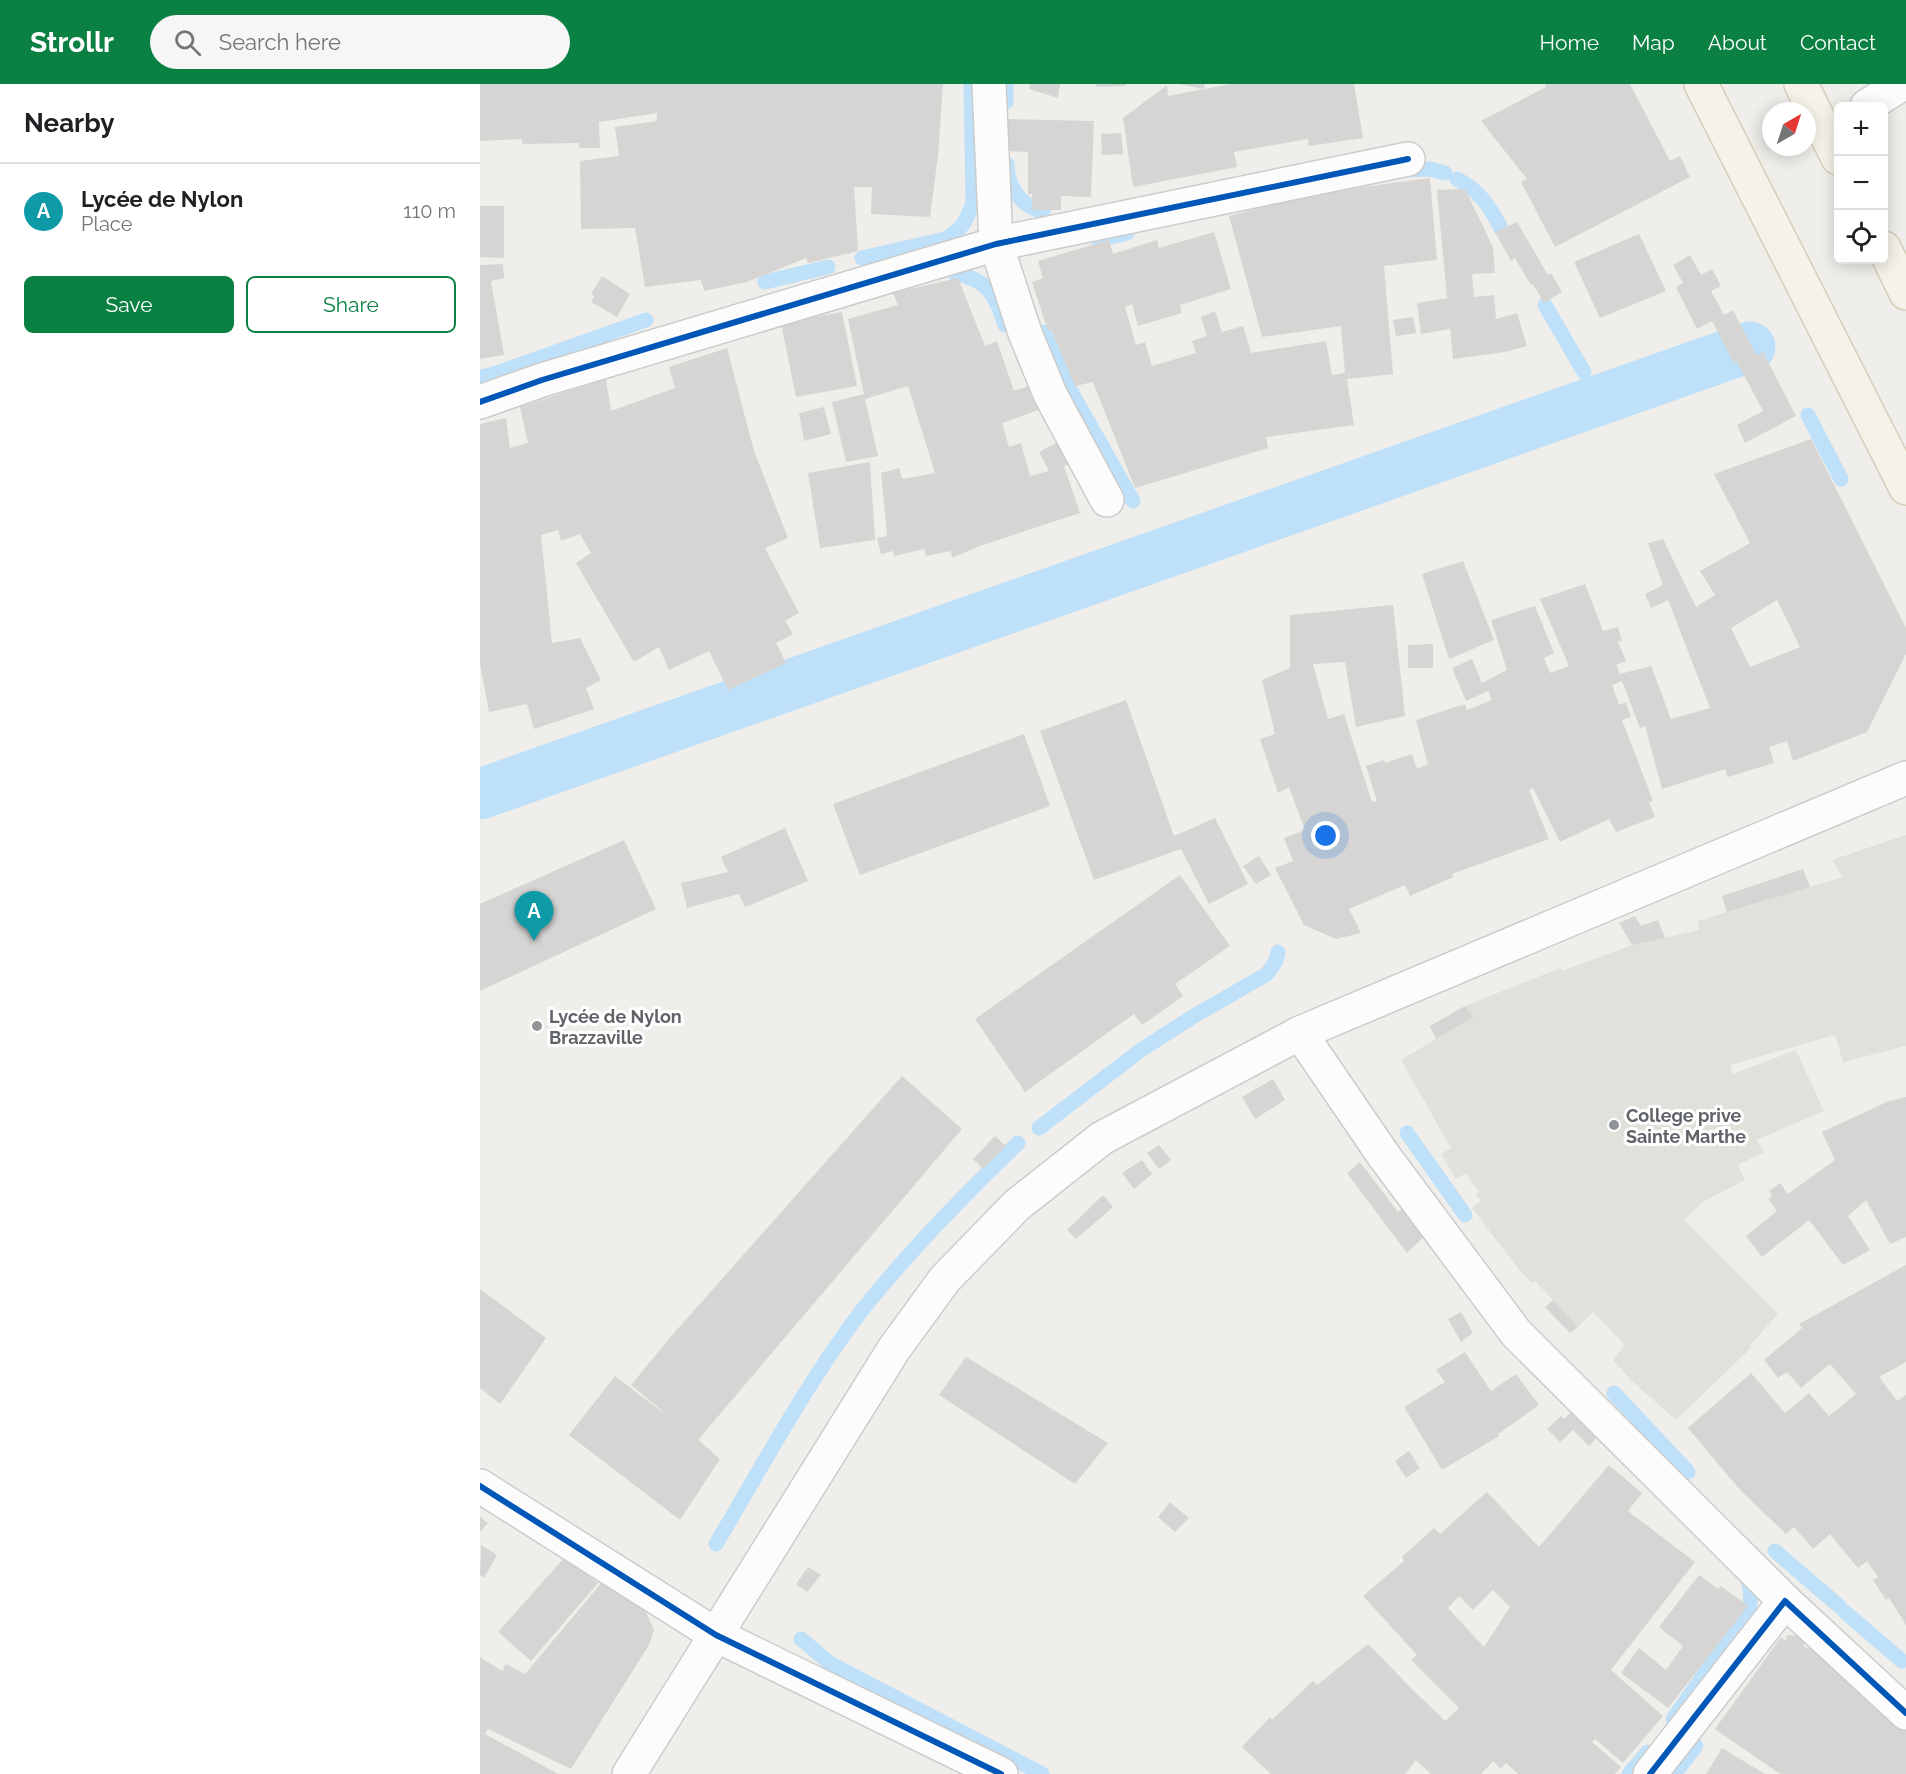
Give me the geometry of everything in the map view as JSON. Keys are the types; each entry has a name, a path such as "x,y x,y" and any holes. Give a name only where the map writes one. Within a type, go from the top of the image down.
{"main road":[{"path":"1701,84 1906,488"},
{"path":"1801,84 1834,139"}],"street":[{"path":"989,84 996,244 1025,333 1050,393 1107,500"},
{"path":"1873,102 1902,84"},
{"path":"480,402 542,380 996,244 1408,159"},
{"path":"629,1774 894,1349 945,1279 1017,1205 1102,1138 1300,1033 1906,778"},
{"path":"1300,1033 1384,1156 1516,1333 1785,1601 1906,1713"},
{"path":"480,1486 716,1635 1001,1774"},
{"path":"1650,1774 1785,1601"}],"shaded area":[{"name":"College prive Sainte Marthe","path":"1906,835 1906,1046 1843,1062 1835,1035 1730,1065 1733,1074 1796,1050 1824,1111 1757,1140 1764,1152 1738,1165 1745,1180 1704,1201 1684,1220 1778,1314 1750,1345 1751,1348 1676,1420 1632,1381 1613,1360 1625,1345 1593,1312 1578,1327 1535,1281 1532,1283 1519,1270 1472,1208 1481,1201 1476,1195 1479,1192 1466,1173 1456,1179 1441,1154 1451,1148 1401,1060 1473,1017 1465,1006 1560,968 1562,971 1632,945 1699,930 1698,921 1843,877 1832,860"}],"building":[{"path":"480,84 943,84 938,155 930,217 871,214 872,187 854,187 858,251 808,263 806,258 747,282 704,291 701,280 645,287 635,228 581,229 580,161 619,156 615,127 657,121 657,113 599,122 600,148 579,148 579,143 522,144 522,139 480,141"},
{"path":"1030,84 1060,84 1058,98 1029,89"},
{"path":"1096,84 1126,84 1126,86 1096,87"},
{"path":"1179,84 1205,84 1204,89"},
{"path":"1231,84 1354,84 1363,138 1309,146 1308,139 1234,152 1237,167 1133,187 1123,118 1167,85 1168,96"},
{"path":"1545,84 1630,84 1670,161 1680,156 1690,177 1555,247 1521,182 1527,179 1481,121 1546,87"},
{"path":"1007,119 1094,121 1091,197 1061,196 1061,210 1032,210 1032,194 1028,194 1028,152 1007,151"},
{"path":"1121,133 1123,154 1102,155 1101,134"},
{"path":"1430,178 1437,260 1384,266 1393,374 1347,379 1354,425 1266,437 1268,448 1135,488 1093,382 1075,386 1051,329 1048,331 1032,282 1043,278 1038,261 1109,240 1113,254 1157,240 1159,248 1214,232 1231,289 1180,305 1182,313 1138,326 1132,304 1125,307 1136,345 1145,342 1152,366 1196,353 1192,341 1207,336 1201,317 1215,311 1222,332 1243,326 1251,353 1326,341 1332,375 1345,373 1341,326 1262,337 1229,216 1317,193"},
{"path":"1465,189 1493,247 1495,273 1472,274 1474,297 1494,295 1496,319 1517,313 1527,346 1505,352 1453,359 1450,329 1421,334 1417,303 1447,298 1437,190"},
{"path":"480,206 504,206 504,258 480,257"},
{"path":"1517,222 1548,275 1551,273 1562,292 1544,303 1515,258 1511,261 1495,232"},
{"path":"1639,234 1666,291 1600,318 1574,262"},
{"path":"1690,255 1701,275 1712,269 1721,286 1711,291 1724,315 1733,310 1756,355 1763,352 1796,416 1745,443 1737,425 1763,411 1712,321 1697,329 1676,287 1683,283 1673,265"},
{"path":"503,264 504,278 491,281 504,355 480,359 480,265"},
{"path":"602,276 630,294 617,317 591,302 594,296 591,294"},
{"path":"958,278 985,346 997,341 1014,391 1029,386 1039,410 1002,423 1009,447 1021,443 1030,476 1049,471 1039,452 1058,442 1069,464 1064,466 1080,513 980,546 952,558 951,551 926,556 924,549 894,556 893,551 881,554 877,538 887,536 881,473 899,468 902,479 935,473 908,386 865,399 878,456 846,462 832,402 864,394 848,319 898,305 893,293"},
{"path":"842,312 857,386 796,397 781,323"},
{"path":"1413,317 1416,333 1396,336 1393,320"},
{"path":"727,348 754,451 788,538 765,548 799,613 785,621 793,634 776,643 786,663 728,690 709,651 669,670 659,647 634,662 576,563 591,553 580,534 561,541 558,530 541,535 552,643 580,638 601,680 586,688 594,709 534,729 527,704 489,712 480,664 480,424 506,418 510,448 528,443 520,407 606,379 611,411 675,388 669,367"},
{"path":"824,407 831,434 804,441 799,413"},
{"path":"1811,439 1906,628 1906,654 1867,732 1793,761 1787,741 1769,747 1774,763 1728,777 1725,769 1662,789 1645,726 1640,728 1622,681 1612,685 1619,705 1626,702 1631,717 1622,720 1653,801 1649,802 1655,817 1616,832 1609,819 1560,842 1533,788 1529,790 1549,839 1452,874 1453,877 1410,896 1405,885 1349,909 1361,933 1336,939 1304,925 1275,868 1293,861 1284,838 1305,830 1289,787 1278,793 1260,739 1275,734 1262,680 1290,668 1290,615 1393,605 1405,716 1356,727 1345,662 1313,664 1328,719 1344,714 1372,802 1377,801 1366,766 1384,760 1385,763 1412,754 1417,769 1428,764 1416,720 1465,704 1467,710 1492,700 1488,691 1466,701 1452,668 1472,659 1482,683 1507,670 1491,620 1535,606 1554,653 1544,658 1550,673 1569,666 1540,599 1585,584 1603,631 1618,627 1622,641 1618,642 1626,661 1616,665 1620,674 1651,666 1671,719 1710,708 1668,600 1651,608 1645,594 1663,585 1648,543 1663,539 1696,607 1715,595 1700,571 1750,543 1714,474","holes":["1777,600 1800,647 1750,667 1731,628"]},
{"path":"870,462 875,540 820,548 808,473"},
{"path":"1463,561 1494,640 1449,659 1422,574"},
{"path":"1433,644 1433,668 1408,668 1408,645"},
{"path":"1126,700 1174,836 1215,818 1248,884 1209,904 1181,849 1094,880 1040,731"},
{"path":"1024,734 1050,806 860,875 833,804"},
{"path":"785,828 808,881 745,907 739,894 687,908 681,883 728,872 721,857"},
{"path":"624,840 656,909 480,991 480,904"},
{"path":"1259,856 1271,875 1256,884 1243,866"},
{"path":"1803,869 1810,887 1727,912 1722,896"},
{"path":"1180,875 1230,946 1175,984 1183,996 1142,1025 1134,1014 1025,1092 975,1019"},
{"path":"1635,916 1641,926 1658,920 1665,938 1632,945 1619,923"},
{"path":"1465,1006 1473,1017 1436,1039 1430,1026"},
{"path":"902,1076 962,1129 698,1440 720,1459 680,1520 569,1435 615,1376 673,1420 631,1385 674,1333"},
{"path":"1273,1079 1285,1100 1255,1119 1242,1097"},
{"path":"1906,1097 1906,1237 1890,1244 1866,1200 1848,1216 1870,1250 1843,1265 1809,1220 1762,1257 1746,1236 1777,1211 1768,1199 1772,1196 1769,1191 1780,1183 1788,1194 1835,1160 1822,1132 1889,1101"},
{"path":"995,1136 1006,1146 983,1169 973,1159"},
{"path":"1159,1145 1171,1160 1159,1169 1147,1153"},
{"path":"1142,1160 1152,1174 1134,1189 1122,1173"},
{"path":"1360,1162 1398,1212 1408,1206 1428,1233 1407,1253 1347,1173"},
{"path":"1103,1195 1113,1207 1076,1239 1067,1230"},
{"path":"1906,1265 1906,1362 1879,1377 1897,1401 1906,1395 1906,1625 1889,1598 1886,1600 1873,1580 1878,1577 1867,1561 1858,1568 1830,1534 1813,1549 1794,1527 1786,1534 1741,1491 1688,1428 1751,1373 1785,1413 1809,1393 1829,1416 1856,1394 1830,1364 1801,1388 1787,1372 1778,1378 1764,1360 1802,1328 1799,1324"},
{"path":"480,1289 546,1338 500,1404 480,1388"},
{"path":"1553,1300 1578,1327 1570,1333 1545,1307"},
{"path":"1461,1312 1473,1333 1461,1342 1448,1319"},
{"path":"1465,1352 1491,1391 1516,1374 1539,1405 1498,1434 1499,1436 1442,1470 1404,1407 1445,1382 1436,1370"},
{"path":"966,1357 1108,1443 1075,1484 939,1395"},
{"path":"1574,1409 1601,1433 1589,1446 1573,1430 1560,1442 1547,1429 1561,1416 1564,1419"},
{"path":"1409,1451 1420,1468 1406,1478 1395,1461"},
{"path":"1609,1465 1642,1493 1628,1511 1695,1562 1611,1670 1663,1716 1623,1763 1595,1739 1592,1742 1621,1767 1615,1774 1518,1774 1506,1763 1501,1769 1493,1761 1481,1774 1431,1774 1416,1760 1405,1774 1271,1774 1242,1747 1270,1717 1272,1720 1313,1681 1317,1685 1368,1644 1445,1721 1459,1708 1411,1660 1417,1655 1363,1596 1404,1561 1402,1557 1434,1528 1440,1534 1487,1492 1539,1547","holes":["1493,1590 1510,1607 1484,1647 1448,1608 1459,1596 1473,1610"]},
{"path":"1170,1502 1189,1518 1175,1532 1158,1517"},
{"path":"480,1517 488,1523 480,1532"},
{"path":"481,1545 497,1555 484,1578 480,1575"},
{"path":"565,1557 598,1583 531,1661 498,1632"},
{"path":"808,1567 821,1575 807,1592 796,1584"},
{"path":"1699,1575 1718,1589 1721,1586 1748,1606 1668,1708 1621,1673 1639,1648 1666,1670 1683,1646 1659,1627"},
{"path":"603,1581 644,1607 654,1630 649,1645 571,1769 488,1729 485,1734 558,1774 480,1774 480,1657 502,1671 506,1664 525,1674"},
{"path":"1787,1635 1806,1637 1804,1647 1819,1650 1906,1723 1906,1774 1780,1774 1715,1729 1781,1637 1786,1641"},
{"path":"1722,1748 1765,1774 1706,1774"}],"waterway":[{"path":"862,258 945,239 964,223 973,204 971,84"},
{"path":"1006,84 1006,102"},
{"path":"1007,164 1010,181 1017,194 1028,205 1043,212"},
{"path":"1403,170 1430,169 1445,173"},
{"path":"1457,179 1472,188 1483,200 1501,228"},
{"path":"1098,240 1127,233"},
{"path":"765,282 828,267"},
{"path":"955,274 976,280 989,290 1005,325"},
{"path":"1545,305 1584,372"},
{"path":"480,377 646,320"},
{"path":"1044,332 1069,388 1133,501"},
{"path":"480,794 1750,347"},
{"path":"1808,415 1841,479"},
{"path":"1039,1128 1141,1050 1267,974 1276,961 1278,952"},
{"path":"1407,1133 1465,1215"},
{"path":"716,1544 804,1395 863,1309 938,1223 1018,1143"},
{"path":"1614,1393 1688,1472"},
{"path":"1775,1551 1839,1606"},
{"path":"1673,1719 1748,1612 1751,1592 1745,1573"},
{"path":"1845,1612 1902,1661"},
{"path":"801,1639 831,1664 1042,1774"},
{"path":"1674,1774 1696,1746"},
{"path":"1629,1774 1648,1752"}],"cycle path":[{"path":"480,402 542,380 996,244 1408,159"},
{"path":"480,1486 716,1635 1001,1774"},
{"path":"1650,1774 1785,1601 1906,1713"}],"place":[{"name":"Lycée de Nylon","path":"534,941"},
{"name":"Lycée de Nylon Brazzaville","path":"537,1026"},
{"name":"College prive Sainte Marthe","path":"1614,1125"}]}
